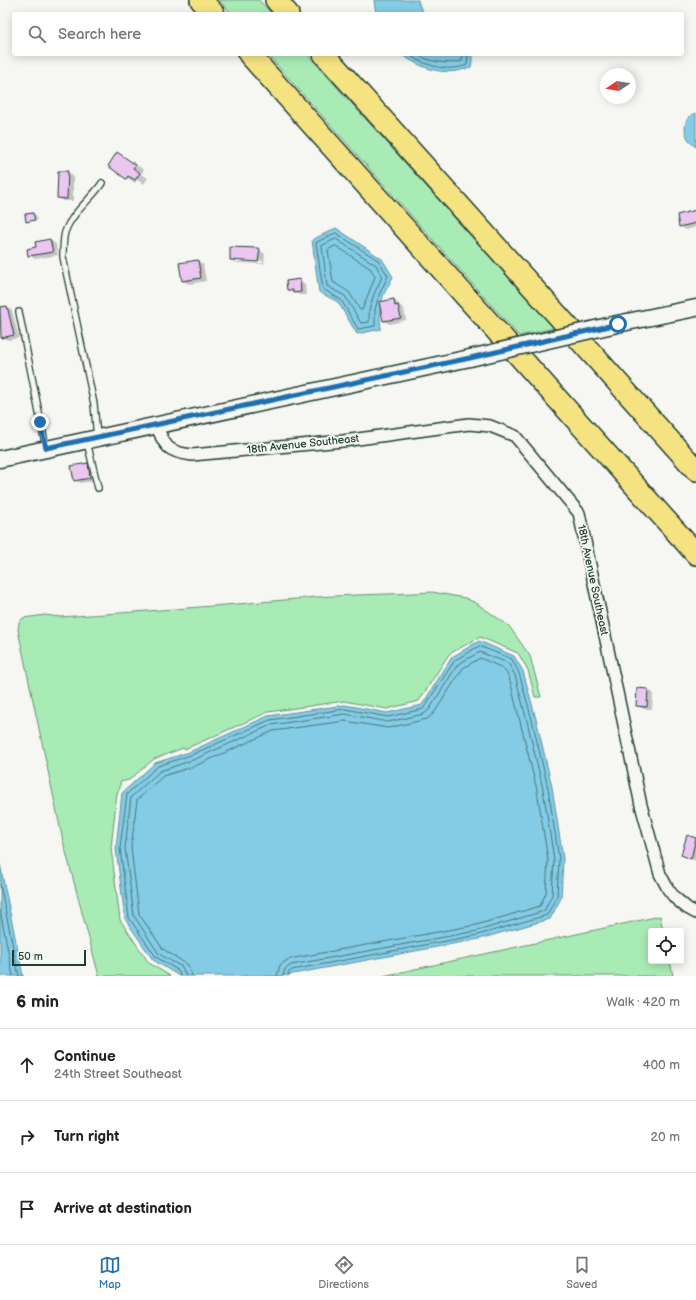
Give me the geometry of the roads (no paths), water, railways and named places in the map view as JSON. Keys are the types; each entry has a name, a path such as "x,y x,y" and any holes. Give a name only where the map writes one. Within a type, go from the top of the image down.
{"highway":[{"path":"201,0 212,12"},
{"path":"276,0 286,12"},
{"path":"252,56 696,554"},
{"path":"326,56 696,470"}],"street":[{"path":"0,458 470,358 618,324 696,308"},
{"name":"18th Avenue Southeast","path":"156,424 163,443 176,453 192,455 343,441 469,424 490,426 515,436 579,513 641,805 660,874 668,890 675,898 696,913"}],"lane":[{"path":"98,488 92,438 94,404 63,257 65,232 78,210 94,195 102,183"},
{"path":"19,312 46,448"}],"water":[{"path":"374,0 418,0 424,12 376,12"},
{"path":"404,56 472,56 471,67 452,72 434,70"},
{"path":"696,113 696,147 692,144 686,134 685,124 687,119"},
{"path":"336,228 382,259 393,277 381,302 381,329 357,334 338,302 319,292 312,240"},
{"path":"479,641 514,656 523,671 536,719 552,787 563,859 561,898 550,919 479,939 282,976 179,976 153,960 125,919 116,848 122,793 155,763 189,752 268,716 345,705 387,713 422,705 452,657"},
{"path":"0,864 23,976 0,976"}]}
